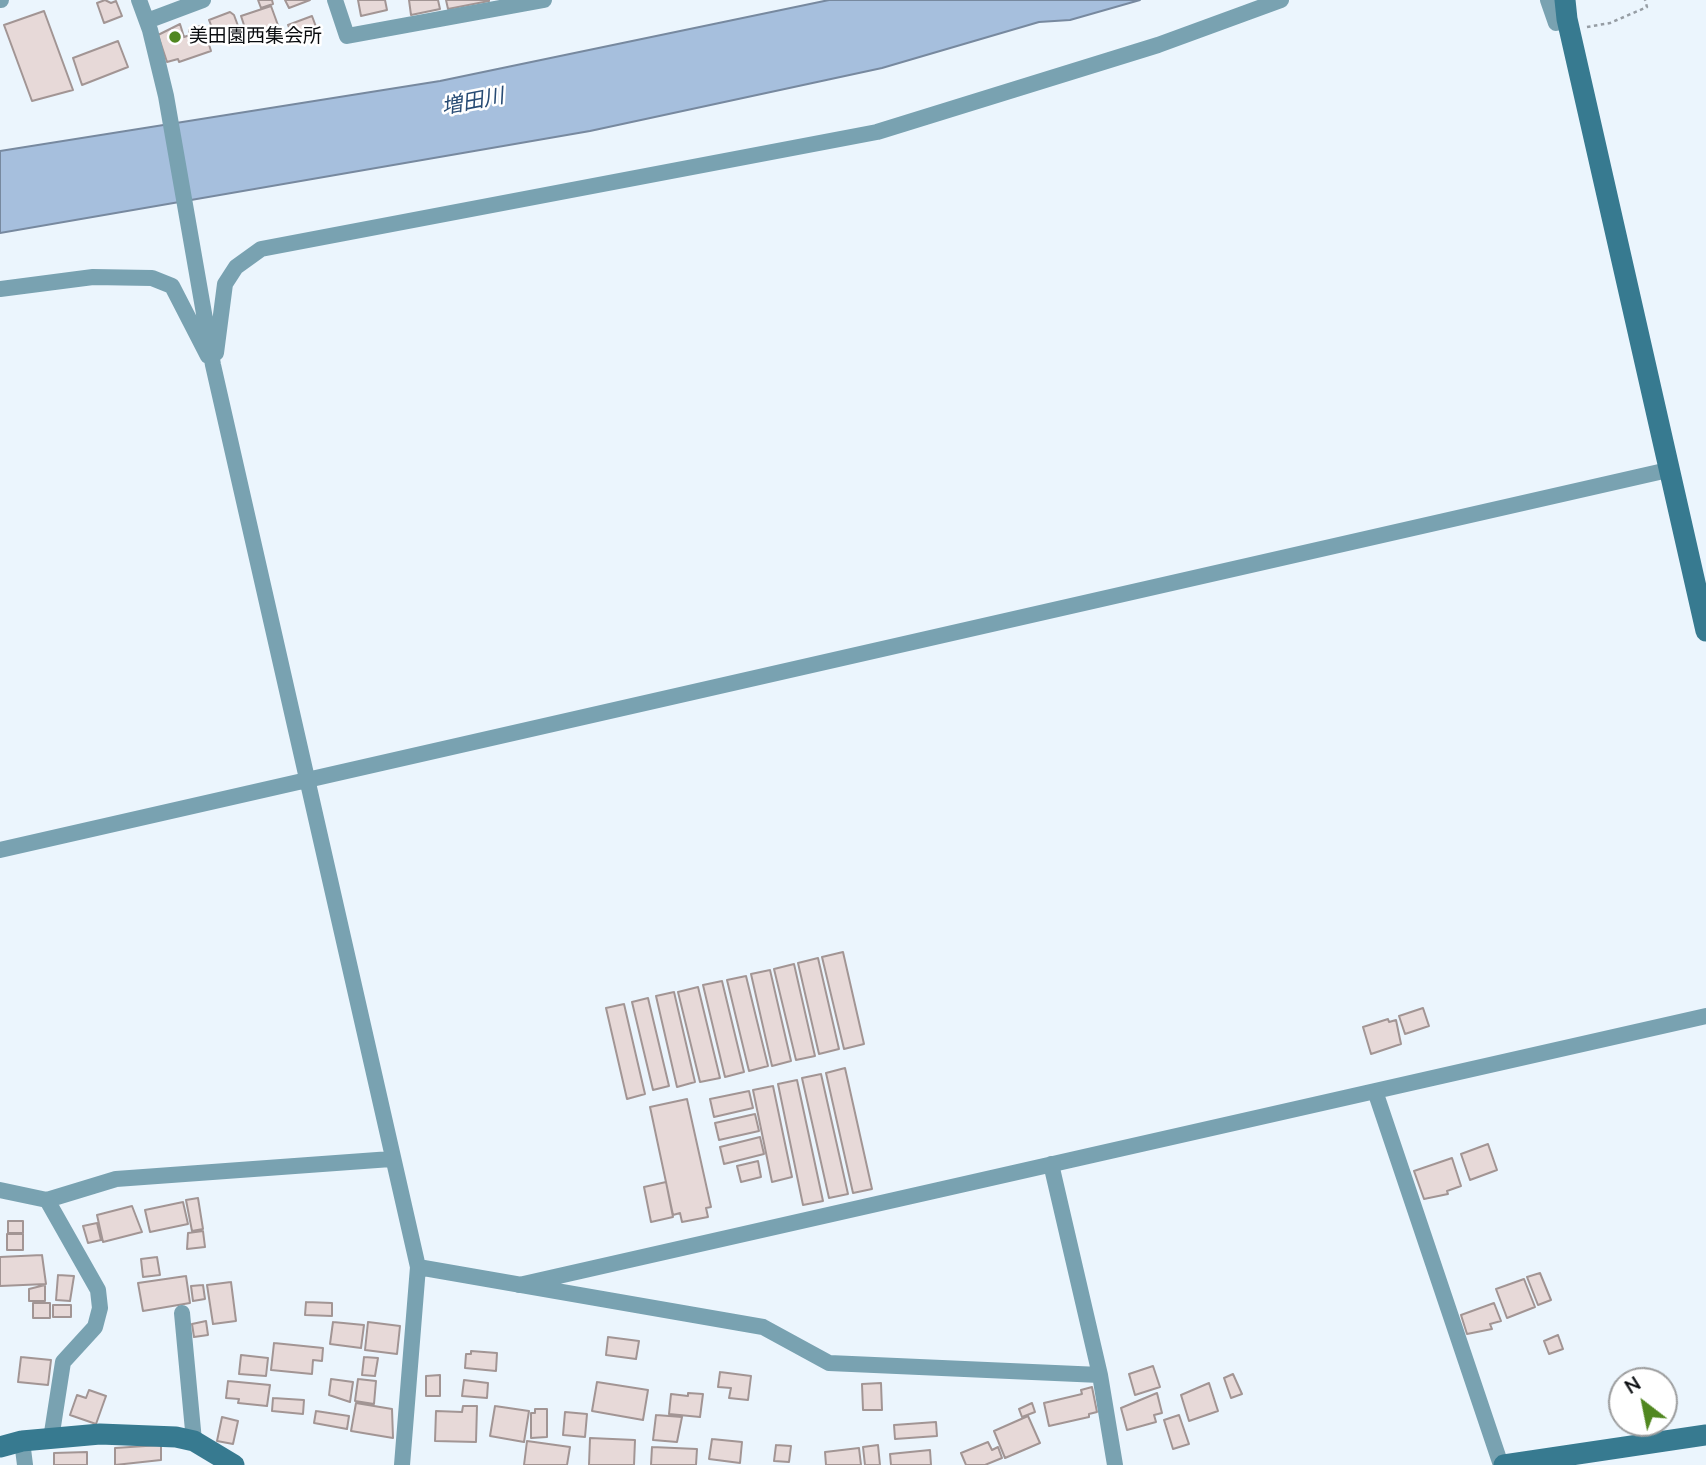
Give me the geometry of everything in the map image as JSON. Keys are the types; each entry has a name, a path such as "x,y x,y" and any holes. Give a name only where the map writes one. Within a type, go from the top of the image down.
{"street":[{"path":"139,0 166,96 213,365 391,1159 418,1267 402,1465"},
{"path":"147,21 203,0"},
{"path":"335,0 347,36 544,0"},
{"path":"213,365 225,284 236,267 261,249 877,132 1158,45 1281,0"},
{"path":"1548,0 1556,23 1567,16 1706,631"},
{"path":"0,289 93,277 152,278 172,286 192,330 213,365"},
{"path":"0,850 1668,470"},
{"path":"519,1284 1706,1016"},
{"path":"1375,1091 1502,1465 1706,1435"},
{"path":"0,1190 47,1200 116,1179 391,1159"},
{"path":"1051,1164 1100,1375 1115,1465"},
{"path":"47,1200 98,1290 100,1308 95,1327 63,1362 51,1439"},
{"path":"418,1267 763,1327 829,1363 1100,1375"},
{"path":"182,1313 194,1441"},
{"path":"0,1447 22,1441 100,1434 176,1437 194,1441 234,1465"},
{"path":"22,1441 25,1465"}],"path":[{"path":"1567,16 1610,23 1647,7 1645,0"}],"water":[{"name":"増田川","path":"829,0 1140,0 1070,20 1039,22 882,68 590,131 0,233 0,151 440,81"}],"building":[{"path":"105,0 111,3 116,1 122,16 104,23 97,3"},
{"path":"258,0 272,0 273,4 261,8"},
{"path":"285,0 310,0 289,8"},
{"path":"358,0 385,0 387,10 361,16"},
{"path":"409,0 438,0 440,9 411,15"},
{"path":"446,0 489,0 489,1 448,9"},
{"path":"271,6 279,28 261,34 263,39 250,43 241,16"},
{"path":"44,11 73,90 32,101 4,25"},
{"path":"230,12 234,15 241,34 218,43 209,20"},
{"path":"312,16 319,35 295,43 288,25"},
{"path":"180,24 184,37 190,35 189,30 203,25 211,51 179,62 178,59 167,62 158,35"},
{"path":"118,41 128,67 82,85 73,58"},
{"path":"843,952 864,1044 844,1049 822,957"},
{"path":"818,958 839,1049 819,1054 798,963"},
{"path":"794,964 815,1056 796,1060 774,969"},
{"path":"770,970 791,1061 772,1066 751,974"},
{"path":"746,976 768,1066 749,1071 727,980"},
{"path":"722,981 744,1072 725,1077 703,985"},
{"path":"698,987 720,1078 700,1082 678,992"},
{"path":"674,992 695,1082 677,1087 656,996"},
{"path":"648,998 669,1086 653,1090 632,1002"},
{"path":"624,1004 645,1094 627,1099 606,1008"},
{"path":"1423,1008 1429,1026 1405,1034 1399,1016"},
{"path":"1388,1019 1389,1022 1396,1020 1401,1044 1371,1054 1363,1027"},
{"path":"845,1068 872,1189 853,1193 826,1073"},
{"path":"821,1074 848,1194 829,1198 802,1078"},
{"path":"797,1080 823,1201 803,1205 778,1084"},
{"path":"773,1086 792,1177 772,1182 753,1090"},
{"path":"749,1091 753,1108 714,1117 710,1099"},
{"path":"687,1099 711,1207 706,1208 708,1217 682,1222 680,1213 673,1215 650,1107"},
{"path":"755,1114 759,1131 719,1140 715,1123"},
{"path":"760,1137 764,1154 724,1164 720,1147"},
{"path":"1488,1144 1497,1170 1470,1180 1461,1154"},
{"path":"1452,1158 1461,1186 1447,1191 1448,1194 1424,1199 1414,1171"},
{"path":"758,1161 761,1177 741,1182 737,1166"},
{"path":"666,1182 673,1217 651,1222 644,1187"},
{"path":"198,1198 203,1229 192,1231 186,1200"},
{"path":"183,1202 188,1224 150,1232 145,1210"},
{"path":"132,1206 142,1232 103,1242 97,1215"},
{"path":"8,1221 23,1221 23,1233 8,1233"},
{"path":"97,1223 101,1240 88,1243 83,1226"},
{"path":"203,1231 205,1247 187,1249 188,1233"},
{"path":"7,1234 23,1234 23,1250 7,1250"},
{"path":"42,1255 46,1284 0,1286 0,1257"},
{"path":"157,1257 160,1275 143,1277 141,1259"},
{"path":"1540,1273 1551,1300 1538,1305 1527,1277"},
{"path":"58,1275 74,1276 70,1301 56,1300"},
{"path":"186,1276 190,1303 143,1311 138,1283"},
{"path":"1524,1279 1535,1307 1507,1318 1496,1289"},
{"path":"231,1282 236,1321 213,1324 207,1285"},
{"path":"45,1285 45,1301 29,1301 29,1289"},
{"path":"203,1285 205,1299 193,1301 191,1286"},
{"path":"306,1302 332,1303 332,1316 305,1315"},
{"path":"33,1303 50,1303 50,1318 33,1318"},
{"path":"1494,1303 1501,1321 1490,1324 1492,1329 1467,1334 1461,1315"},
{"path":"53,1305 71,1305 71,1317 53,1317"},
{"path":"206,1321 208,1335 194,1337 192,1324"},
{"path":"333,1322 364,1325 361,1348 330,1344"},
{"path":"368,1322 400,1326 397,1354 365,1350"},
{"path":"1558,1335 1563,1349 1549,1354 1544,1341"},
{"path":"608,1337 639,1341 636,1359 606,1355"},
{"path":"274,1343 323,1348 322,1361 313,1360 312,1374 271,1370"},
{"path":"471,1351 497,1353 496,1371 465,1368 466,1354 471,1354"},
{"path":"241,1355 268,1358 266,1376 239,1374"},
{"path":"21,1357 51,1360 48,1385 18,1382"},
{"path":"364,1357 378,1358 375,1376 362,1375"},
{"path":"1153,1366 1160,1387 1135,1395 1129,1374"},
{"path":"720,1372 751,1376 748,1400 729,1398 731,1388 718,1387"},
{"path":"1233,1374 1242,1394 1231,1398 1224,1378"},
{"path":"440,1375 440,1396 426,1396 426,1376"},
{"path":"331,1379 353,1382 350,1402 329,1395"},
{"path":"358,1379 376,1381 374,1404 355,1401"},
{"path":"464,1380 488,1383 487,1398 462,1396"},
{"path":"228,1381 270,1385 267,1406 238,1403 239,1399 226,1398"},
{"path":"597,1382 648,1390 643,1420 592,1411"},
{"path":"881,1383 882,1410 863,1410 862,1384"},
{"path":"1209,1383 1218,1411 1189,1421 1181,1395"},
{"path":"1092,1387 1097,1412 1089,1414 1089,1417 1049,1426 1044,1403 1082,1394 1081,1390"},
{"path":"89,1390 106,1396 96,1424 70,1415 77,1395 86,1398"},
{"path":"688,1393 703,1394 700,1417 669,1414 671,1394 688,1396"},
{"path":"1157,1393 1162,1413 1154,1415 1156,1422 1127,1430 1121,1408"},
{"path":"273,1398 304,1400 303,1414 272,1411"},
{"path":"356,1403 392,1409 393,1438 351,1431"},
{"path":"1032,1403 1035,1412 1022,1417 1019,1409"},
{"path":"463,1406 477,1406 476,1442 435,1441 436,1411 462,1412"},
{"path":"495,1406 529,1411 524,1442 490,1436"},
{"path":"535,1409 547,1409 547,1437 531,1438 531,1413 535,1413"},
{"path":"316,1411 349,1416 347,1429 314,1423"},
{"path":"565,1412 587,1414 585,1437 563,1435"},
{"path":"656,1415 682,1417 677,1442 653,1440"},
{"path":"1179,1415 1189,1444 1173,1449 1164,1420"},
{"path":"1028,1416 1040,1443 1005,1458 994,1431"},
{"path":"222,1417 238,1421 233,1444 217,1441"},
{"path":"936,1422 937,1436 895,1439 894,1425"},
{"path":"590,1438 635,1440 634,1465 589,1465"},
{"path":"712,1439 742,1442 740,1463 709,1459"},
{"path":"527,1441 570,1447 567,1465 524,1465"},
{"path":"988,1442 992,1450 998,1447 1002,1458 985,1465 966,1465 961,1453"},
{"path":"161,1445 161,1460 115,1465 115,1448"},
{"path":"776,1445 791,1446 789,1462 774,1461"},
{"path":"878,1445 880,1465 865,1465 863,1447"},
{"path":"652,1447 697,1449 696,1465 651,1465"},
{"path":"859,1448 861,1465 826,1465 825,1452"},
{"path":"930,1450 931,1465 891,1465 890,1454"},
{"path":"87,1452 87,1465 54,1465 54,1453"}],"place":[{"name":"美田園西集会所","path":"175,37"}]}
